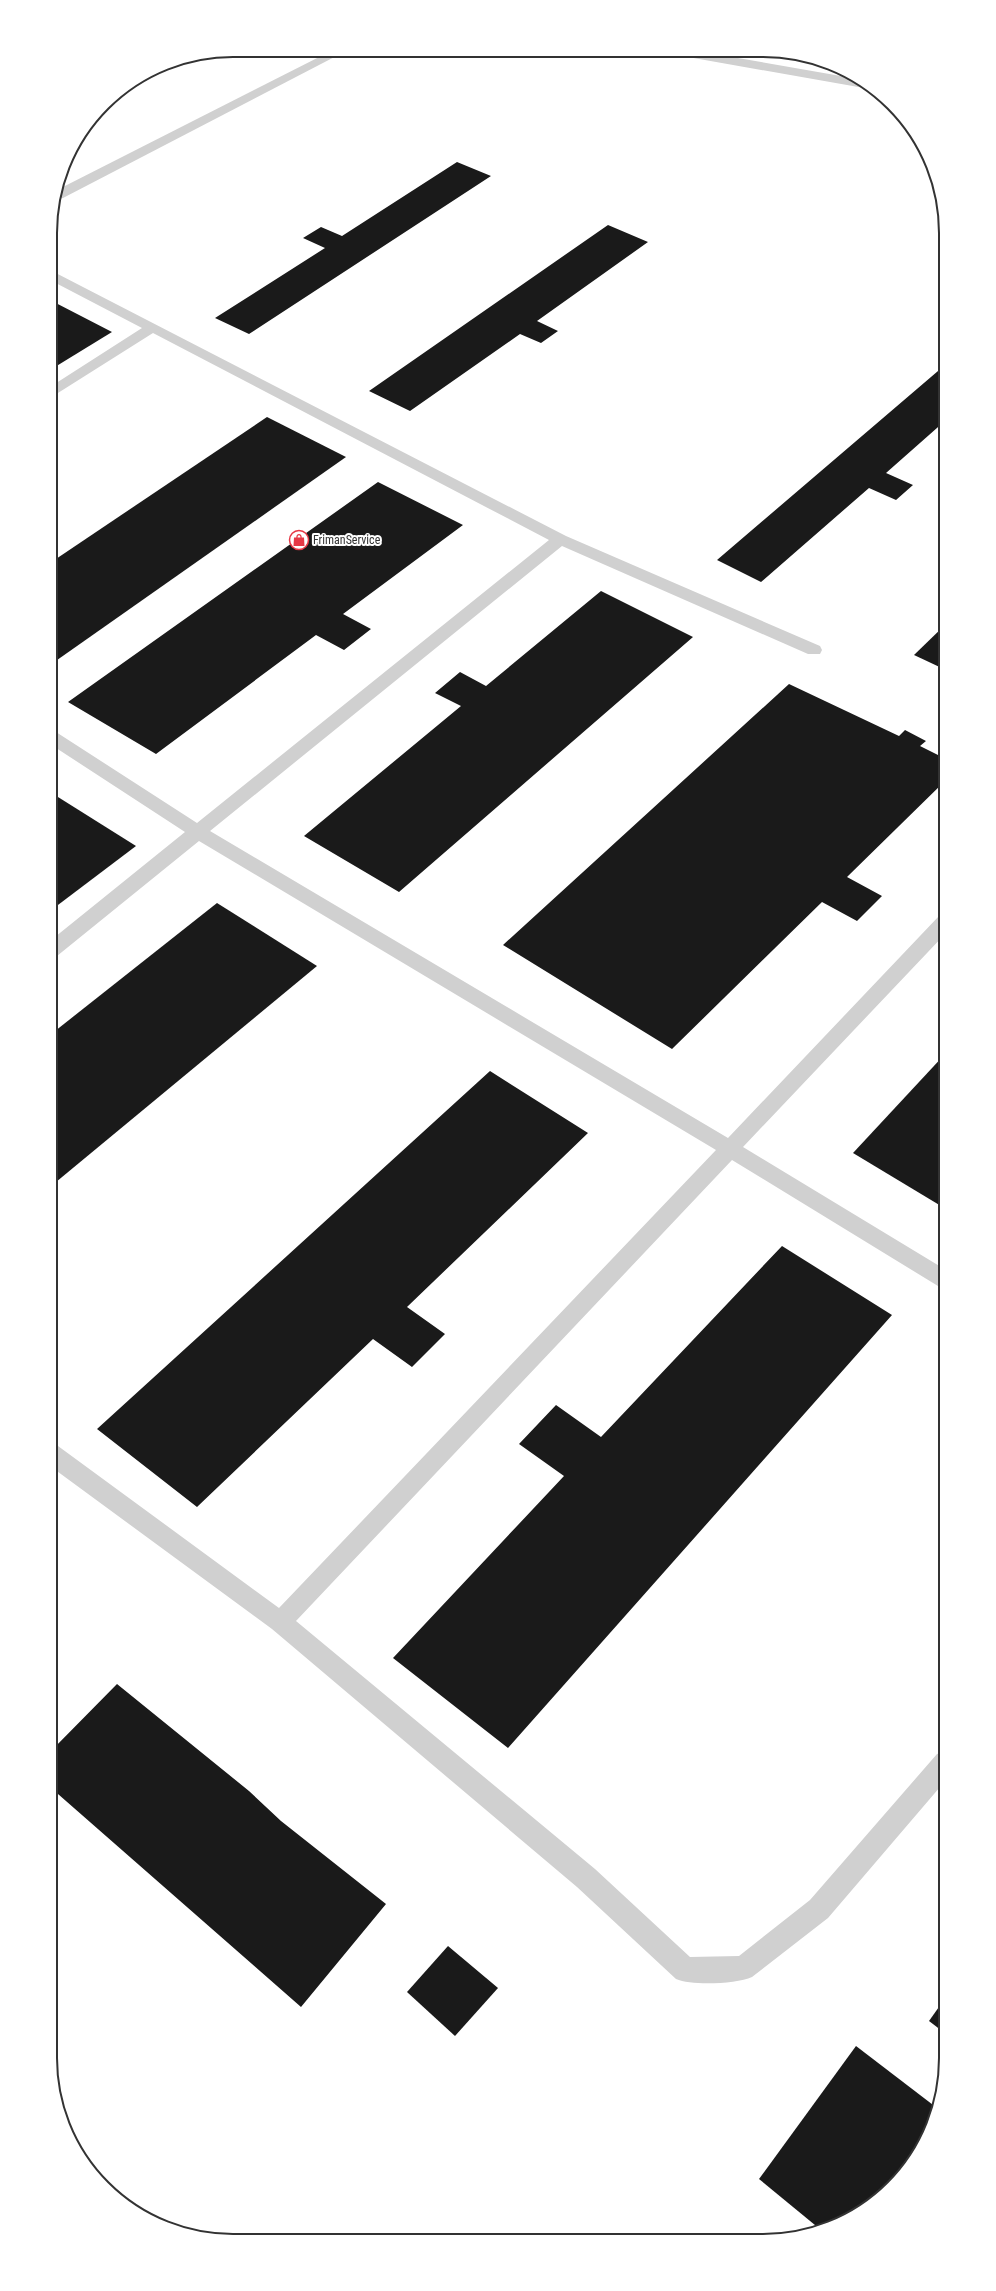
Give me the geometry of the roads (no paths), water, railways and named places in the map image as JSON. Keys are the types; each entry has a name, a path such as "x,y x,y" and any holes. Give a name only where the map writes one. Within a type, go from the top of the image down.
{"lane":[{"path":"62,193 328,57"},
{"path":"711,57 853,82"},
{"path":"57,278 560,539 814,650"},
{"path":"57,389 153,327"},
{"path":"57,945 560,539"},
{"path":"57,741 198,832 730,1149 939,1276"},
{"path":"280,1622 939,928"},
{"path":"57,1458 280,1622 586,1878 685,1970 743,1968 819,1909 939,1770"}],"place":[{"name":"FrimanService","path":"299,540"}]}
